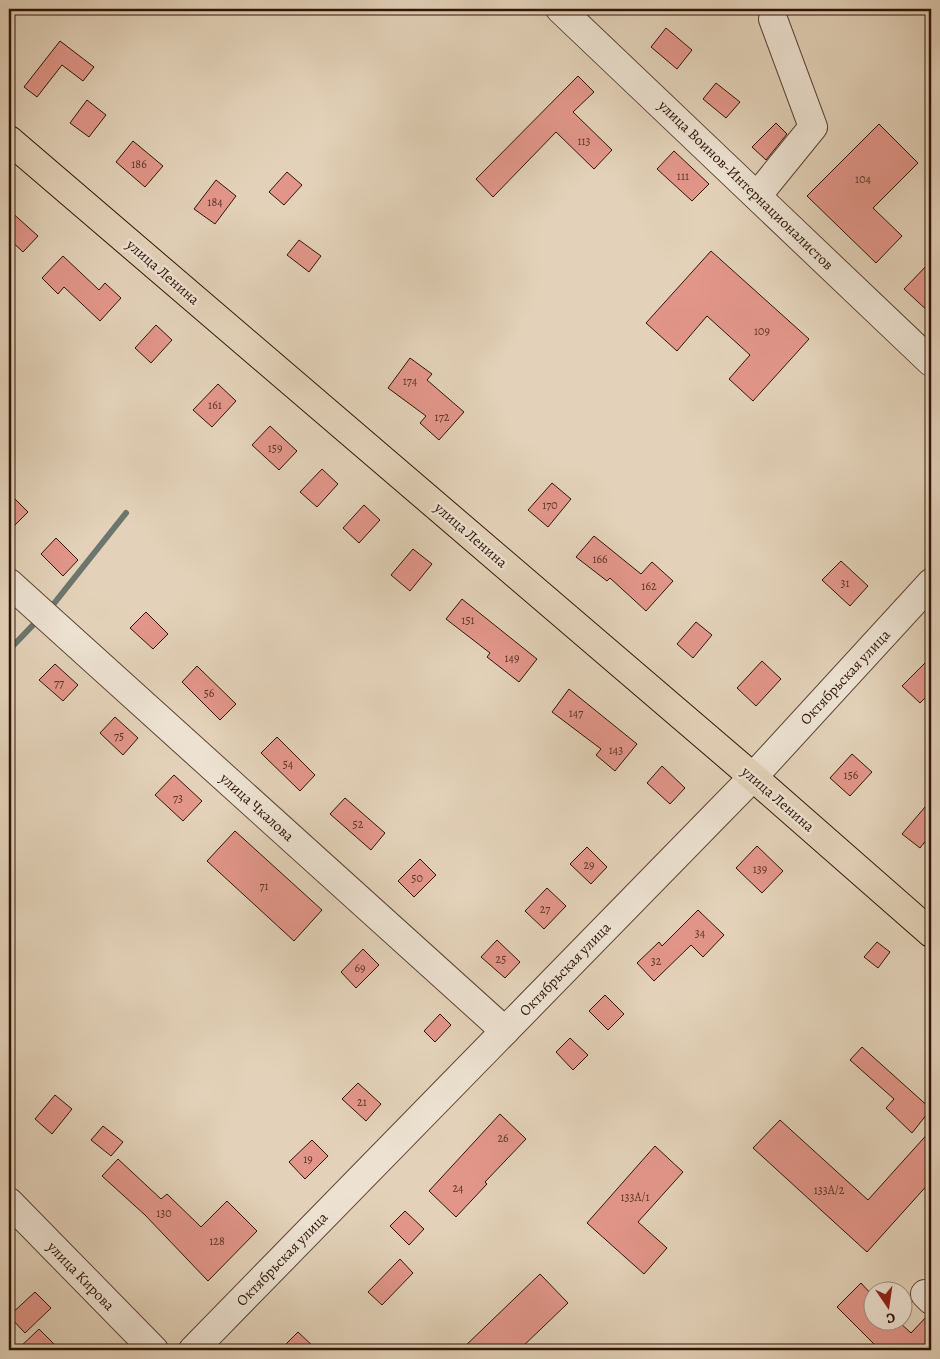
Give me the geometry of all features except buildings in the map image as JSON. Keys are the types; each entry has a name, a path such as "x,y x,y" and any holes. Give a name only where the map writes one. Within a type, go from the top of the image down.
{"main road":[{"name":"улица Ленина","path":"9,140 753,777 931,933"}],"street":[{"name":"улица Воинов-Интернационалистов","path":"560,9 931,362"},
{"path":"757,196 813,127 773,20"},
{"name":"улица Чкалова","path":"9,583 505,1031"},
{"name":"Октябрьская улица","path":"193,1350 753,777 931,583"},
{"name":"улица Кирова","path":"9,1202 154,1350"}],"waterway":[{"path":"52,606 126,513"},
{"path":"9,650 33,625"}]}
